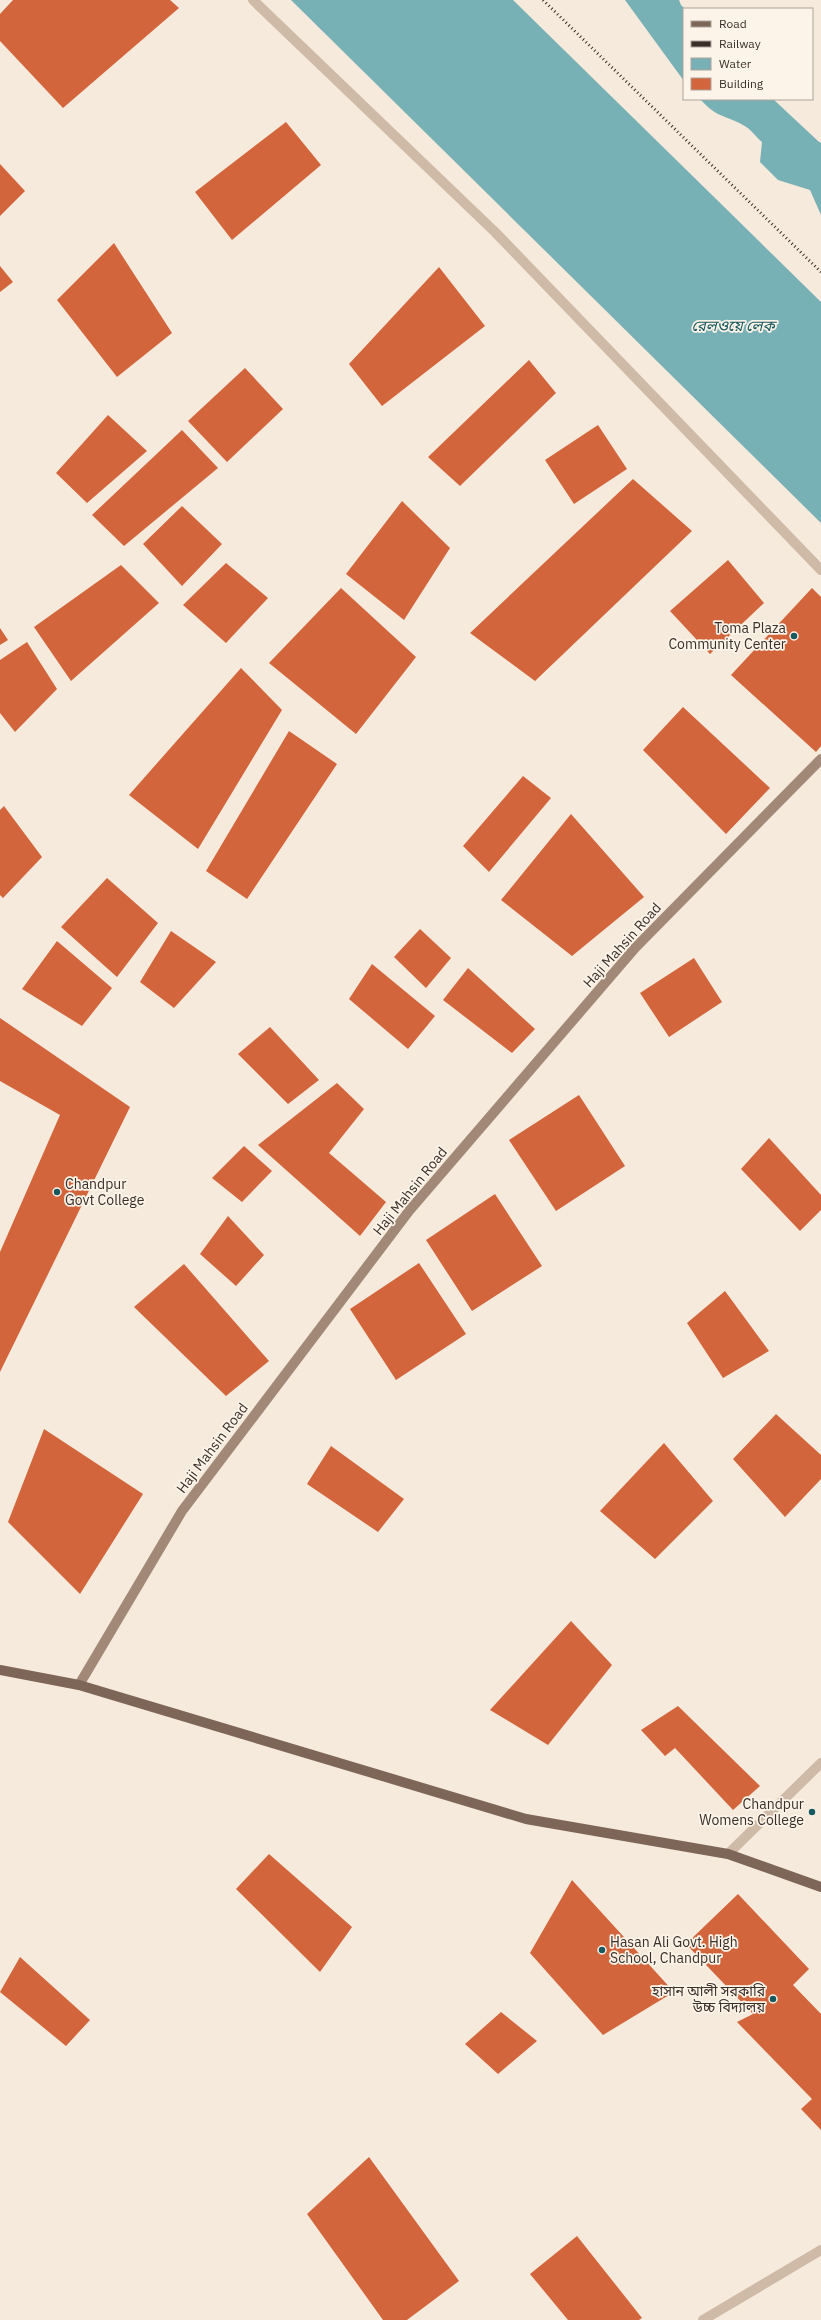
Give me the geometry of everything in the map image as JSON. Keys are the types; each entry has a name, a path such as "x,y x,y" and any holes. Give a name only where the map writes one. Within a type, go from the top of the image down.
{"main road":[{"name":"Haji Mahsin Road","path":"78,1686 182,1511 409,1211 635,948 821,759"},
{"path":"0,1670 78,1686 526,1819 728,1854 821,1887"}],"street":[{"path":"253,0 495,232 821,570"},
{"path":"728,1854 821,1763"},
{"path":"703,2320 821,2250"}],"water":[{"name":"রেলওয়ে লেক","path":"291,0 513,0 821,302 821,523"},
{"path":"625,0 679,0 684,8 683,80"},
{"path":"701,100 774,100 821,143 821,215 810,190 778,180 760,162 762,142 751,130 746,126 716,113"}],"building":[{"path":"13,0 170,0 179,8 63,108 0,41 0,14"},
{"path":"286,122 321,165 232,240 195,192"},
{"path":"0,164 25,191 0,216"},
{"path":"114,243 172,333 117,377 57,300"},
{"path":"0,266 13,282 0,292"},
{"path":"439,267 485,326 382,406 349,364"},
{"path":"529,360 556,393 460,486 428,457"},
{"path":"245,368 283,409 227,462 188,421"},
{"path":"108,415 147,451 87,503 56,473"},
{"path":"598,425 627,469 574,504 545,460"},
{"path":"182,430 218,468 124,546 92,515"},
{"path":"633,479 692,531 535,681 470,633"},
{"path":"402,501 450,548 404,620 346,574"},
{"path":"182,506 222,544 182,586 143,544"},
{"path":"728,560 764,603 710,654 670,611"},
{"path":"226,563 268,598 226,643 183,605"},
{"path":"121,565 159,603 71,681 34,627"},
{"path":"341,588 416,657 356,734 269,663"},
{"name":"Toma Plaza Community Center","path":"812,588 821,597 821,746 816,752 731,675"},
{"path":"0,628 8,640 0,645"},
{"path":"27,642 57,689 15,732 0,713 0,660"},
{"path":"241,668 282,710 198,849 129,795"},
{"path":"683,707 770,788 726,834 643,750"},
{"path":"289,731 337,764 247,899 206,871"},
{"path":"523,776 551,798 489,872 463,846"},
{"path":"4,806 42,857 3,898 0,895 0,810"},
{"path":"571,814 644,897 572,956 501,900"},
{"path":"107,878 158,923 117,977 61,927"},
{"path":"420,929 451,958 426,988 394,957"},
{"path":"171,931 216,962 174,1008 140,982"},
{"path":"57,941 112,988 82,1026 22,989"},
{"path":"694,958 722,1002 669,1037 640,993"},
{"path":"372,964 435,1016 408,1049 349,999"},
{"path":"468,968 535,1029 512,1053 443,1000"},
{"name":"Chandpur Govt College","path":"0,1018 130,1107 0,1372 0,1252 60,1115 0,1081"},
{"path":"270,1027 319,1080 288,1104 238,1054"},
{"path":"337,1083 364,1109 329,1153 386,1202 360,1236 258,1145"},
{"path":"579,1095 625,1166 556,1211 509,1140"},
{"path":"769,1138 821,1195 821,1210 800,1231 741,1169"},
{"path":"244,1146 272,1171 242,1202 212,1178"},
{"path":"495,1194 542,1266 472,1311 426,1240"},
{"path":"228,1216 264,1255 236,1286 200,1254"},
{"path":"419,1263 466,1334 396,1380 350,1309"},
{"path":"184,1264 269,1361 226,1396 134,1307"},
{"path":"725,1291 769,1351 723,1378 687,1323"},
{"path":"776,1414 821,1455 821,1479 785,1517 733,1459"},
{"path":"44,1429 143,1494 80,1594 8,1522"},
{"path":"664,1443 713,1501 655,1559 600,1511"},
{"path":"331,1446 404,1499 378,1532 307,1484"},
{"path":"571,1621 612,1665 548,1745 490,1710"},
{"path":"678,1706 760,1786 733,1810 675,1748 665,1756 641,1730"},
{"path":"269,1854 352,1927 320,1972 236,1889"},
{"path":"572,1880 674,1992 603,2035 530,1953"},
{"name":"হাসান আলী সরকারি উচ্চ বিদ্যালয়","path":"738,1894 809,1969 793,1985 821,2014 821,2130 801,2109 812,2099 737,2022 753,2014 686,1944"},
{"path":"20,1957 90,2020 66,2046 0,1992"},
{"path":"501,2012 537,2041 498,2074 465,2044"},
{"path":"369,2157 459,2281 407,2320 383,2320 307,2214"},
{"path":"577,2236 642,2318 639,2320 568,2320 530,2274"}],"railway":[{"path":"543,0 821,272"}],"place":[{"name":"Toma Plaza Community Center","path":"794,636"},
{"name":"Chandpur Govt College","path":"57,1192"},
{"name":"Chandpur Womens College","path":"812,1812"},
{"name":"Hasan Ali Govt. High School, Chandpur","path":"602,1950"},
{"name":"হাসান আলী সরকারি উচ্চ বিদ্যালয়","path":"773,1999"}]}
